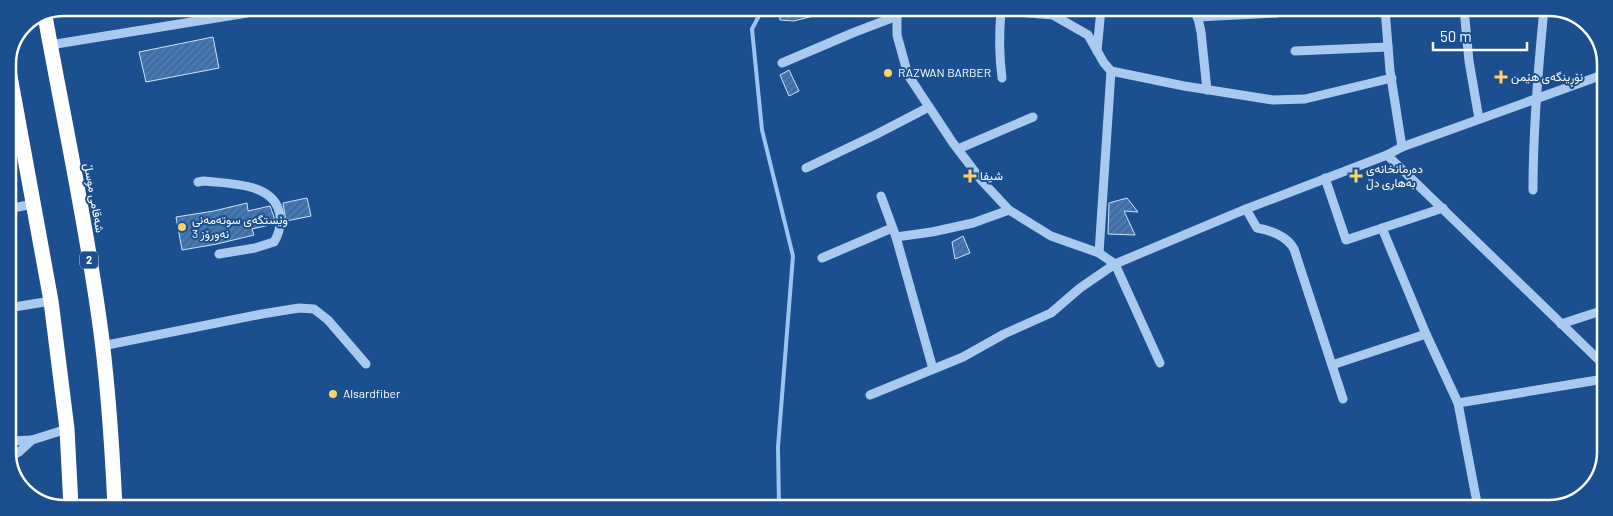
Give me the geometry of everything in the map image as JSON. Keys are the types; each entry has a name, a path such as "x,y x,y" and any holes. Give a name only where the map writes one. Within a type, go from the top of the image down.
{"highway":[{"name":"شەقامی موسڵ","path":"46,20 76,181 102,346 115,500"},
{"path":"16,109 51,301 67,429 70,500"}],"street":[{"path":"50,46 229,16"},
{"path":"782,63 888,16"},
{"path":"897,16 898,35 908,75 958,149 1009,210 1051,236 1099,253 1115,264 1160,363"},
{"path":"1001,16 999,52 1002,78"},
{"path":"1060,16 1088,36 1104,63 1112,70 1206,90 1272,100 1305,99 1392,78"},
{"path":"1097,51 1100,16"},
{"path":"1198,16 1201,32 1206,90"},
{"path":"1386,16 1390,71 1402,147"},
{"path":"1465,16 1469,61 1479,119"},
{"path":"1534,190 1537,99 1544,16"},
{"path":"1295,51 1388,47"},
{"path":"1099,253 1112,70"},
{"path":"870,395 963,357 1004,334 1051,313 1080,288 1115,264 1246,209 1388,155 1402,147 1597,77"},
{"path":"806,168 875,136 929,107"},
{"path":"958,149 1033,117"},
{"path":"1388,155 1597,358"},
{"path":"1325,178 1346,240 1443,208"},
{"path":"198,182 247,186 268,194 279,210 281,224 278,236 274,242 256,248 220,254"},
{"path":"880,196 896,237 933,369"},
{"path":"16,207 33,204"},
{"path":"1246,209 1257,228 1266,229 1287,239 1291,244 1343,399"},
{"path":"896,237 932,232 973,223 1009,210"},
{"path":"822,258 892,228"},
{"path":"1382,228 1426,334 1458,403 1476,500"},
{"path":"16,307 51,301"},
{"path":"102,346 262,314 299,308 314,309 328,320 366,364"},
{"path":"1561,324 1597,312"},
{"path":"1332,365 1426,334"},
{"path":"1458,403 1597,380"},
{"path":"16,441 32,440 67,429"},
{"path":"16,454 32,440"}],"building":[{"path":"780,16 813,16 794,21 780,20"},
{"path":"213,37 219,68 146,82 139,52"},
{"path":"789,70 799,91 789,96 780,75"},
{"path":"307,198 311,216 286,221 283,203"},
{"path":"1127,198 1138,212 1124,211 1135,235 1108,234 1109,203"},
{"path":"247,203 248,211 270,206 274,217 274,224 252,229 254,235 182,250 176,217"},
{"path":"963,236 970,253 955,259 952,242"}],"waterway":[{"path":"759,16 752,29 762,130 793,256 778,447 779,500"}],"place":[{"name":"RAZWAN BARBER","path":"888,73"},
{"name":"نۆڕینگەی هێمن","path":"1501,77"},
{"name":"شیفا","path":"970,176"},
{"name":"دەرمانخانەی بەهاری دڵ","path":"1356,176"},
{"name":"وێستگەی سوتەمەنی نەورۆز 3","path":"182,227"},
{"name":"Alsardfiber","path":"333,394"}]}
